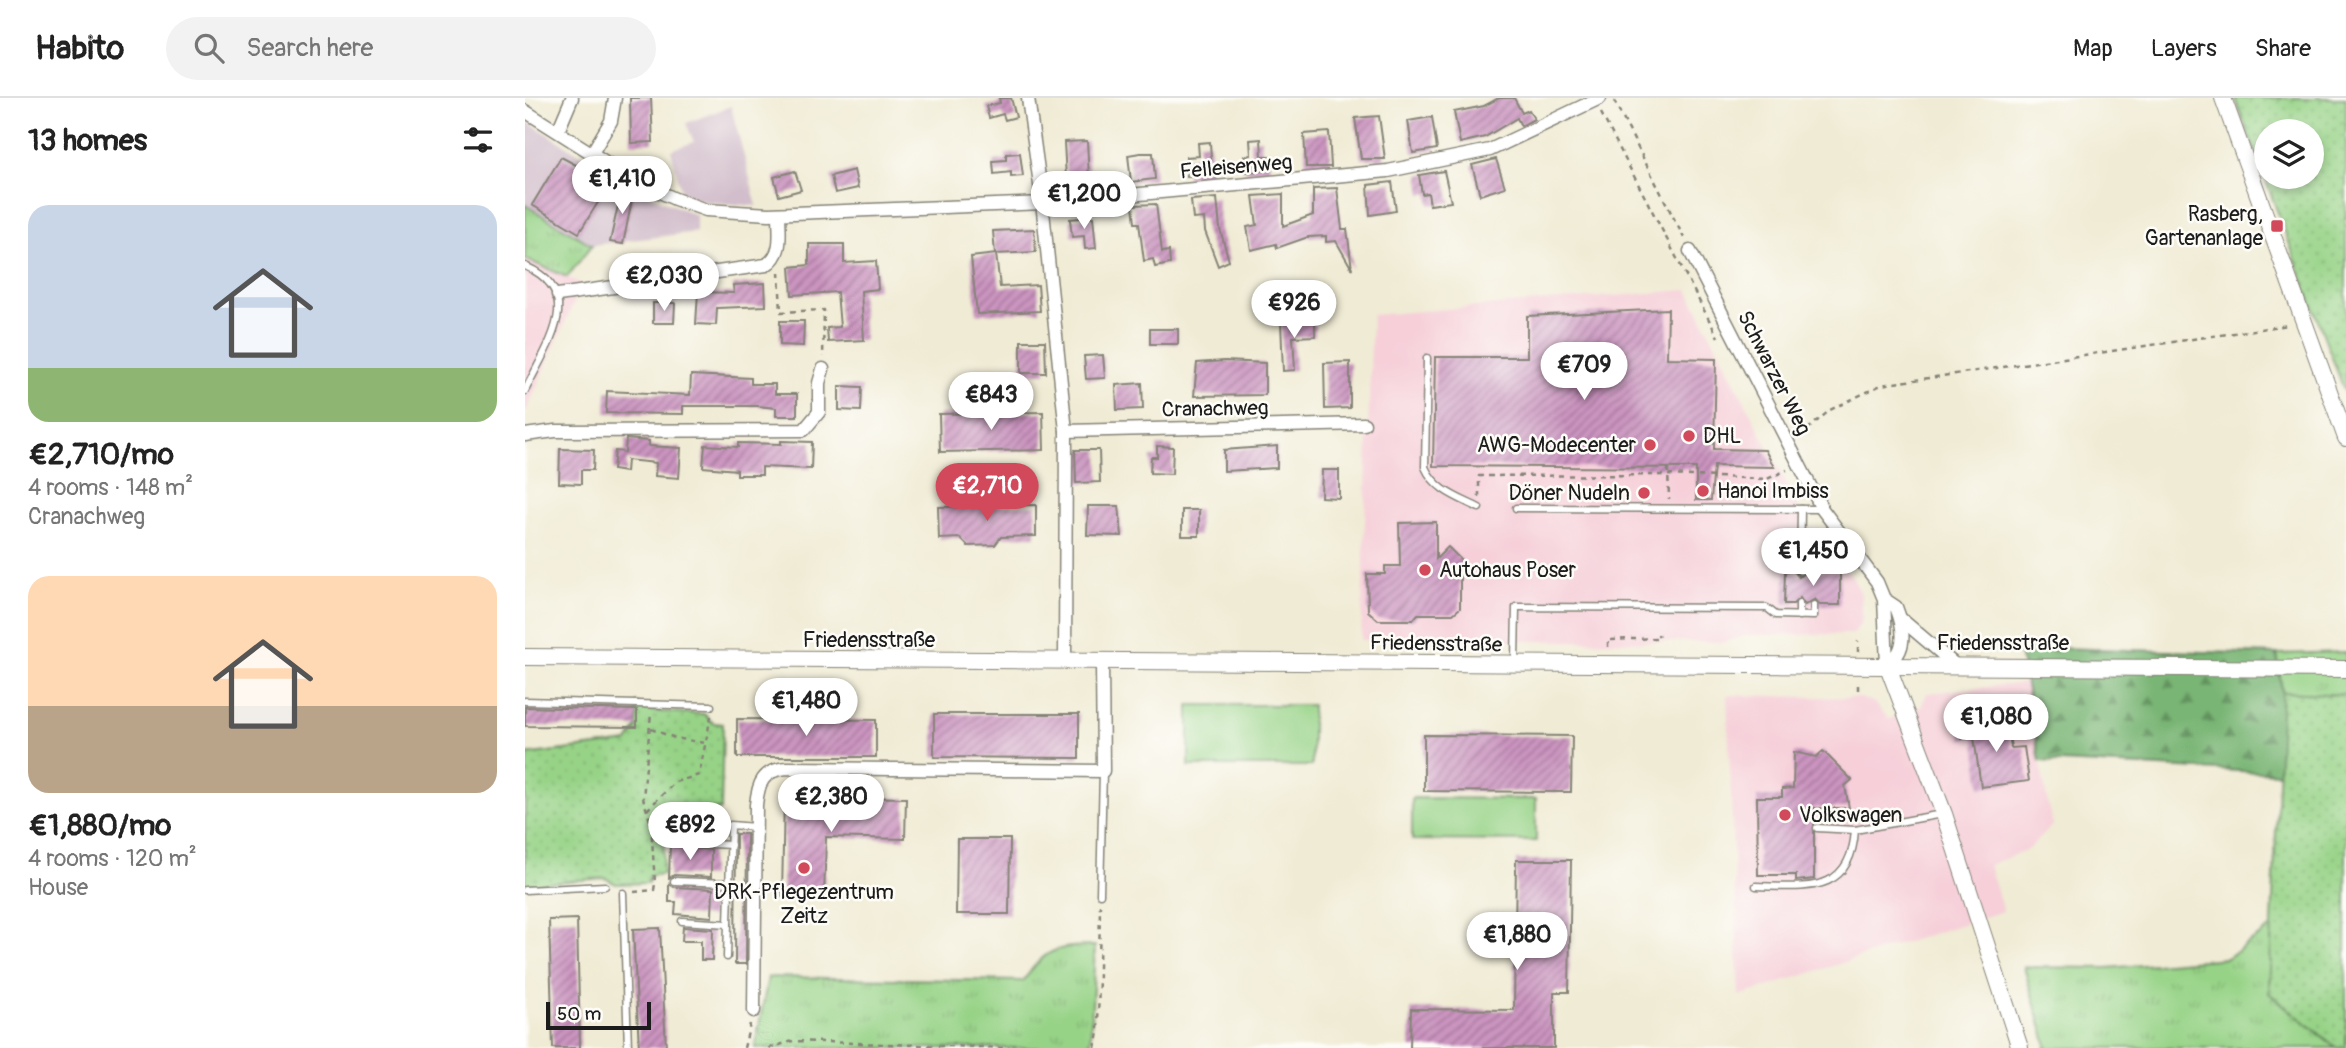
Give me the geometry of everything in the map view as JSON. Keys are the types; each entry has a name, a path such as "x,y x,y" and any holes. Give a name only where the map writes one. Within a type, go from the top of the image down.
{"street":[{"path":"558,131 572,98"},
{"path":"592,153 611,121 615,98"},
{"path":"1028,98 1043,203 1066,431 1065,662"},
{"path":"2223,98 2346,438"},
{"name":"Felleisenweg","path":"525,111 634,180 692,206 744,214 779,214 1043,203 1335,178 1438,162 1506,144 1597,99"},
{"path":"558,295 757,268 773,261 780,244 779,214"},
{"name":"Schwarzer Weg","path":"1690,251 1822,509 1870,571 1884,599 1887,664"},
{"path":"525,435 555,431 804,430 819,412 819,383 823,369"},
{"name":"Cranachweg","path":"1066,431 1364,424"},
{"path":"1884,599 1896,607 1901,619 1900,652 1887,664 1944,814 2020,1048"},
{"path":"1901,619 1954,664"},
{"name":"Friedensstraße","path":"525,657 1515,666 1954,664 2346,669"},
{"path":"754,1011 755,827 758,786 770,772 779,769 1103,771 1102,663"}],"lane":[{"path":"525,265 543,274 553,284 558,295 559,310 554,328 525,391"},
{"path":"1427,358 1425,467 1431,481 1479,508"},
{"path":"1517,508 1822,509"},
{"path":"1800,571 1801,509"},
{"path":"1800,544 1815,559 1815,571"},
{"path":"1799,604 1799,616"},
{"path":"1515,666 1516,607 1767,608 1776,615 1814,616 1814,605"},
{"path":"525,701 711,706"},
{"path":"1100,894 1103,771"},
{"path":"1817,828 1855,830 1944,814"},
{"path":"727,957 731,825 755,827"},
{"path":"1756,886 1812,887 1834,880 1850,862 1855,830"},
{"path":"674,842 731,845"},
{"path":"674,881 729,883"},
{"path":"525,890 605,887"},
{"path":"623,893 628,1048"},
{"path":"682,921 728,924"}],"path":[{"path":"1612,98 1690,251"},
{"path":"1597,99 1723,347"},
{"path":"773,261 779,266 781,312 824,310 823,369"},
{"path":"1789,445 1830,410 1881,385 2305,323"},
{"path":"1479,508 1479,476 1668,475 1767,479 1788,471 1781,458"},
{"path":"1668,468 1669,508"},
{"path":"1608,647 1608,640 1659,638 1658,634"},
{"path":"623,893 654,890 654,856 644,778 651,729 651,703"},
{"path":"646,810 675,782 699,775 710,730 711,706"},
{"path":"651,729 675,738 705,743"},
{"path":"1095,1048 1098,1031 1100,894"},
{"path":"744,1048 754,1011"},
{"path":"769,1048 793,1041 1012,1048"}],"shaded area":[{"path":"731,106 757,206 708,202 682,194 671,150 694,142 686,123"},
{"path":"525,120 631,187 696,215 696,232 592,245 525,205"},
{"path":"525,259 582,284 525,413"},
{"path":"1688,290 1817,544 1852,576 1861,594 1862,620 1854,634 1748,635 1724,642 1361,640 1372,315"},
{"path":"2025,683 2052,825 2029,849 1989,865 2003,911 1739,996 1727,695 1860,698 1873,702 1889,719 1921,707 1927,693"}],"green space":[{"path":"2235,98 2346,98 2346,395 2269,189 2324,189 2324,119 2254,119 2254,149"},
{"path":"525,205 592,245 567,277 525,259"},
{"path":"2019,647 2277,654 2282,692 2279,773 2040,761"},
{"path":"2346,652 2346,695 2282,692 2277,654"},
{"path":"2282,692 2346,695 2346,1048 2337,1048 2269,993"},
{"path":"637,703 651,711 704,714 713,723 723,724 721,810 695,808 695,814 665,816 663,874 649,876 648,883 616,884 605,878 525,885 525,755 628,742 637,727"},
{"path":"1189,705 1312,705 1312,766 1189,766"},
{"path":"1412,798 1536,799 1536,841 1412,840"},
{"path":"2272,927 2269,993 2337,1048 2045,1048 2047,1046 2024,967 2107,968 2227,958"},
{"path":"1095,946 1090,1048 755,1048 768,977 1023,981 1039,962 1053,952 1070,947"}],"building":[{"path":"630,98 651,98 653,142 631,143"},
{"path":"999,98 1011,98 1016,117 1005,120 1003,114 989,118 986,106 1000,103"},
{"path":"1499,98 1514,98 1522,113 1529,110 1534,119 1521,126 1517,118 1485,137 1460,143 1454,112 1484,106"},
{"path":"1379,116 1385,159 1361,159 1355,118"},
{"path":"1432,117 1437,149 1413,153 1408,121"},
{"path":"1329,132 1331,167 1306,167 1304,134"},
{"path":"1261,139 1262,156 1269,156 1270,170 1245,172 1244,156 1251,155 1250,140"},
{"path":"1087,141 1089,177 1066,178 1064,142"},
{"path":"1210,142 1212,175 1187,177 1186,157 1199,156 1198,143"},
{"path":"1020,153 1023,176 1011,177 1011,172 994,174 993,161 1006,160 1006,154"},
{"path":"1153,153 1155,179 1131,182 1128,155"},
{"path":"561,157 610,183 579,233 532,205"},
{"path":"1496,159 1505,187 1480,195 1472,165"},
{"path":"854,170 858,188 835,193 831,176"},
{"path":"795,171 801,190 779,196 774,177"},
{"path":"1444,171 1451,202 1430,205 1428,193 1422,194 1419,175"},
{"path":"1392,182 1396,211 1370,215 1368,185"},
{"path":"622,187 634,190 623,244 610,242"},
{"path":"1337,188 1342,229 1347,229 1352,269 1336,241 1326,242 1326,236 1308,237 1277,248 1276,244 1251,250 1247,227 1257,225 1253,196 1283,194 1283,226 1313,215 1313,189"},
{"path":"1217,198 1220,229 1229,261 1218,266 1205,231 1204,218 1193,219 1191,200"},
{"path":"1156,204 1162,252 1169,251 1170,264 1155,267 1153,259 1144,261 1139,223 1135,223 1133,205"},
{"path":"1093,217 1096,248 1085,249 1084,236 1072,237 1070,219"},
{"path":"1034,229 1036,252 995,254 993,231"},
{"path":"809,244 844,244 844,263 876,261 878,289 861,291 864,340 828,342 827,328 840,327 837,292 792,295 790,267 809,265"},
{"path":"996,254 1000,287 1038,285 1040,311 977,314 971,257"},
{"path":"765,283 766,306 717,308 716,325 696,324 698,292 734,293 733,285"},
{"path":"653,303 675,303 674,323 653,323"},
{"path":"1668,309 1667,358 1716,359 1714,449 1765,450 1774,467 1714,466 1711,500 1696,500 1696,468 1433,466 1435,357 1527,357 1527,316"},
{"path":"780,321 804,321 803,346 780,345"},
{"path":"1315,321 1315,336 1293,337 1295,370 1283,371 1281,322"},
{"path":"1150,329 1178,329 1178,344 1150,344"},
{"path":"1021,341 1045,341 1046,373 1021,373"},
{"path":"1103,355 1105,378 1086,379 1084,356"},
{"path":"1350,362 1350,408 1325,409 1324,363"},
{"path":"1197,363 1265,363 1265,395 1194,396"},
{"path":"691,375 751,378 751,384 775,384 775,394 797,394 797,416 776,416 776,408 757,406 683,406 683,414 606,413 607,391 690,395"},
{"path":"1142,383 1143,409 1117,410 1116,385"},
{"path":"839,386 862,387 861,411 839,410"},
{"path":"1043,412 1044,450 940,452 939,414"},
{"path":"626,439 649,441 649,446 681,448 679,478 655,476 656,463 627,460 626,472 613,470 615,451 625,452"},
{"path":"781,441 812,442 811,469 762,467 762,475 737,475 737,470 703,467 705,445 738,447 738,443 781,444"},
{"path":"1157,446 1173,447 1172,474 1150,473 1151,457 1157,457"},
{"path":"1277,446 1277,468 1224,471 1224,450"},
{"path":"560,449 594,450 593,470 581,470 581,484 559,483"},
{"path":"1075,450 1099,450 1100,482 1076,483"},
{"path":"1322,470 1339,470 1339,498 1321,497"},
{"path":"1036,505 1036,536 1001,537 995,545 968,546 960,538 939,539 938,507"},
{"path":"1088,506 1119,506 1122,536 1087,535"},
{"path":"1182,510 1199,510 1199,536 1182,536"},
{"name":"Autohaus Poser","path":"1436,522 1436,559 1448,547 1468,567 1460,574 1460,608 1453,614 1418,614 1413,620 1378,620 1368,611 1367,574 1385,574 1385,566 1400,566 1399,523"},
{"path":"1785,571 1794,571 1799,577 1806,571 1814,577 1821,571 1840,572 1840,605 1820,605 1815,599 1805,605 1800,598 1793,604 1784,604"},
{"path":"525,707 637,710 637,727 525,726"},
{"path":"934,714 1079,714 1079,758 934,757"},
{"path":"737,719 876,720 876,757 737,757"},
{"path":"2007,719 2011,748 2024,747 2029,781 1981,787 1974,737 1962,739 1960,725"},
{"path":"1424,735 1572,736 1571,792 1424,791"},
{"name":"Volkswagen","path":"1823,751 1852,780 1845,786 1849,808 1814,808 1814,879 1796,881 1796,875 1758,875 1757,797 1782,797 1782,789 1793,788 1794,752 1816,757"},
{"name":"DRK-Pflegezentrum Zeitz","path":"784,796 906,798 905,839 826,837 824,897 782,896"},
{"path":"669,821 712,822 712,838 670,838"},
{"path":"736,834 747,834 746,964 735,964"},
{"path":"957,839 1010,839 1009,914 956,914"},
{"path":"670,846 711,850 711,877 674,875 669,878"},
{"path":"1516,860 1571,860 1569,992 1554,992 1554,1048 1410,1048 1411,1009 1514,1010"},
{"path":"669,884 674,887 713,889 712,917 675,914 676,902 669,902"},
{"path":"577,919 580,1048 553,1048 549,920"},
{"path":"683,927 713,929 712,960 701,960 701,941 682,941"},
{"path":"660,928 666,1048 639,1048 633,929"}],"place":[{"name":"Rasberg, Gartenanlage","path":"2277,226"},
{"name":"DHL","path":"1689,436"},
{"name":"AWG-Modecenter","path":"1650,445"},
{"name":"Hanoi Imbiss","path":"1703,491"},
{"name":"Döner Nudeln","path":"1644,493"},
{"name":"Autohaus Poser","path":"1425,570"},
{"name":"Volkswagen","path":"1785,815"},
{"name":"DRK-Pflegezentrum Zeitz","path":"804,868"}]}
